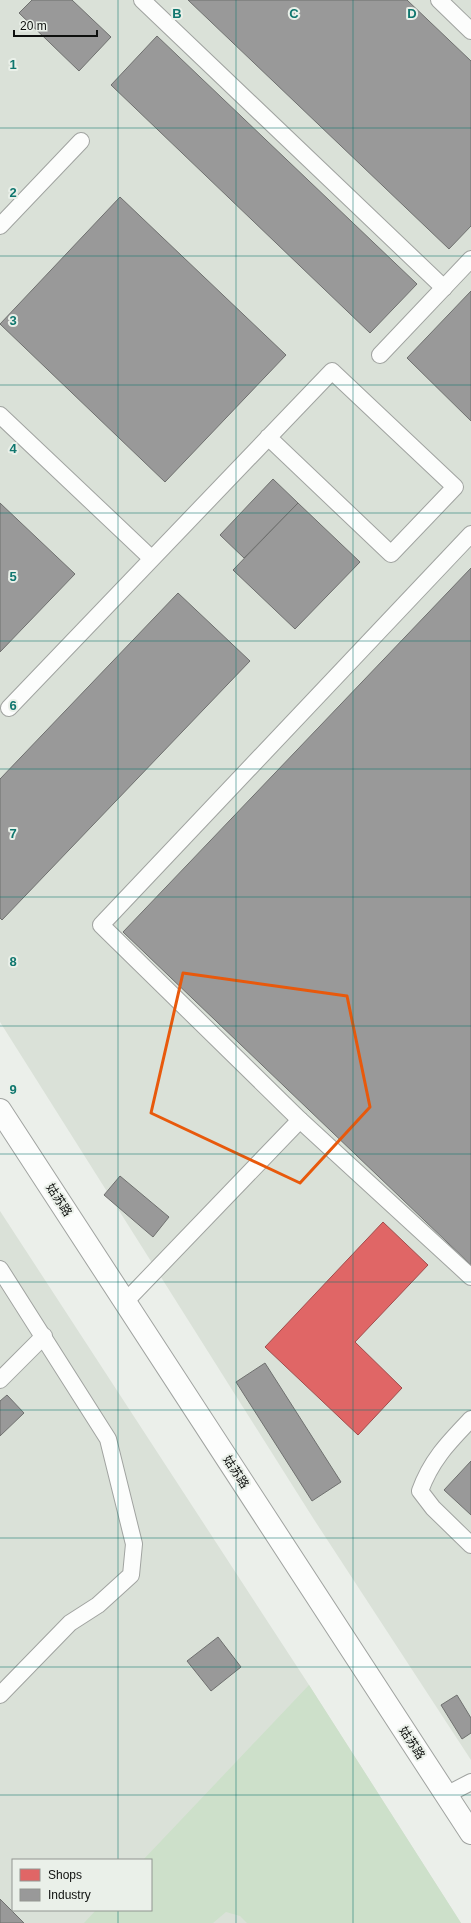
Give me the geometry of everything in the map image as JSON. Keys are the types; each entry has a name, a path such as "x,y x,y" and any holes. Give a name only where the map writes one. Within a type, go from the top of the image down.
{"street":[{"name":"姑苏路","path":"0,1110 471,1833"}],"lane":[{"path":"142,0 444,288"},
{"path":"439,0 471,31"},
{"path":"0,226 81,141"},
{"path":"380,355 471,259"},
{"path":"9,708 151,558 268,437 332,371 455,487 391,554 268,437"},
{"path":"0,415 151,558"},
{"path":"471,534 101,925 300,1120 471,1276"},
{"path":"125,1302 300,1120"},
{"path":"0,1269 44,1336 108,1439 134,1544 131,1575 98,1605 70,1623 0,1695"},
{"path":"0,1380 44,1336"},
{"path":"471,1419 441,1450 427,1472 420,1491 433,1508 471,1546"},
{"path":"446,1794 471,1782"}],"highlighted area":[{"path":"183,973 347,996 370,1107 300,1183 151,1113"}],"shaded area":[{"path":"0,0 471,0 471,1760 313,1518 0,1022"},
{"path":"0,1211 309,1685 461,1923 0,1923"}],"green space":[{"path":"309,1685 461,1923 247,1923 240,1916 226,1912 213,1923 84,1923 95,1911 152,1911 152,1859 144,1859"}],"building: Shops":[{"path":"383,1222 428,1265 355,1342 402,1388 358,1435 265,1347"}],"building: Industry":[{"path":"32,0 72,0 111,37 79,71 19,13"},
{"path":"188,0 407,0 471,61 471,226 449,249"},
{"path":"157,36 417,284 370,333 111,85"},
{"path":"120,197 286,355 165,482 0,324"},
{"path":"471,291 471,421 407,358"},
{"path":"273,479 298,503 244,558 220,535"},
{"path":"0,503 75,574 0,652"},
{"path":"298,503 360,562 295,629 233,570"},
{"path":"471,568 471,1265 123,932"},
{"path":"178,593 250,661 2,920 0,918 0,779"},
{"path":"120,1176 169,1217 153,1237 104,1195"},
{"path":"265,1363 341,1482 312,1501 236,1382"},
{"path":"7,1395 24,1413 0,1436 0,1401"},
{"path":"471,1461 471,1515 444,1490"},
{"path":"218,1637 241,1667 211,1691 187,1661"},
{"path":"457,1695 471,1718 471,1733 462,1739 441,1705"},
{"path":"0,1899 24,1923 0,1923"}]}
